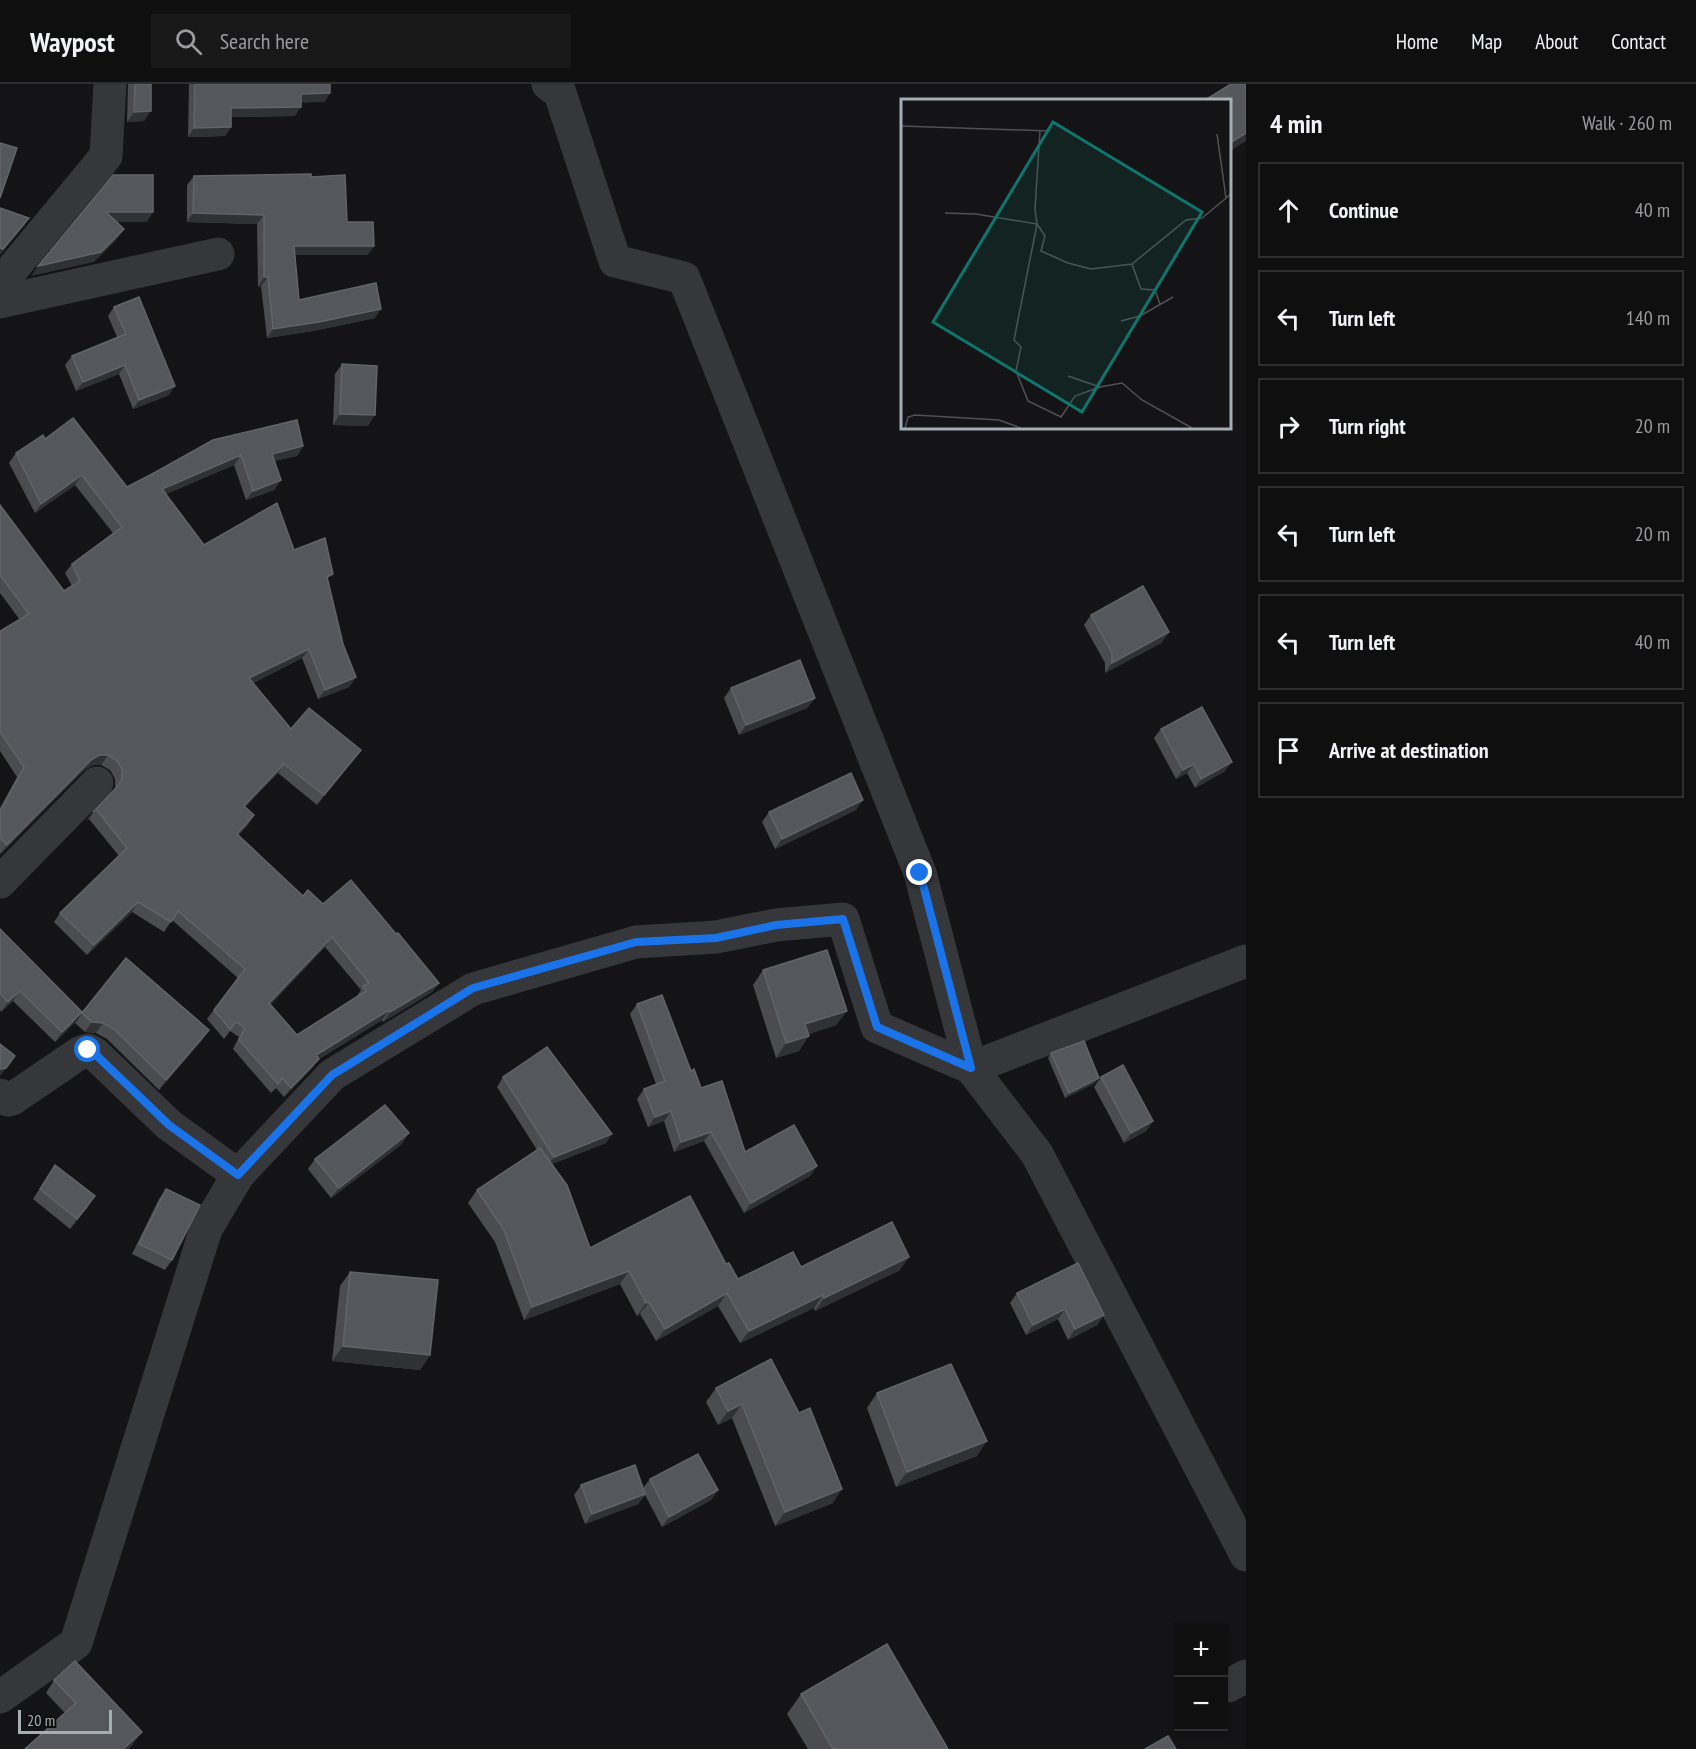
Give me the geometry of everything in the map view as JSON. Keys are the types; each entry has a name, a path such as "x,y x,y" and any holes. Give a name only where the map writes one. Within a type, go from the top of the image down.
{"street":[{"path":"0,284 106,156 111,84"},
{"path":"548,84 560,93 615,261 684,278 920,873 971,1068 1037,1154 1246,1555"},
{"path":"0,302 218,254"},
{"path":"0,881 97,783"},
{"path":"0,1697 76,1643 206,1230 238,1175 332,1075 473,988 636,942 716,938 776,925 843,919 877,1027 971,1068 1246,961"},
{"path":"0,1095 8,1100 12,1099 81,1052 88,1050 94,1053 169,1125 238,1175"}],"building":[{"path":"135,84 151,84 151,111 134,112"},
{"path":"195,84 330,84 330,93 301,94 301,107 231,108 231,127 194,128"},
{"path":"1231,84 1246,84 1246,133 1231,142 1231,99 1207,99"},
{"path":"0,143 17,148 0,198"},
{"path":"311,174 311,177 345,175 347,222 373,222 374,246 294,246 299,300 376,283 381,309 273,329 268,277 264,277 264,215 193,213 194,176"},
{"path":"113,175 153,175 153,212 106,212 124,229 101,252 38,266"},
{"path":"0,208 29,218 3,249 0,248"},
{"path":"139,297 175,386 139,400 125,365 83,382 72,356 126,334 114,307"},
{"path":"342,364 377,366 375,415 340,414"},
{"path":"73,418 127,487 213,440 297,420 303,446 272,454 281,480 253,491 241,455 162,489 204,545 277,503 294,550 325,538 333,574 327,577 343,644 356,677 325,690 309,649 249,678 291,729 309,708 361,750 324,795 284,764 244,806 254,815 237,834 303,896 308,890 323,904 351,880 439,983 390,1012 389,1010 316,1055 319,1059 291,1088 282,1078 278,1084 239,1040 245,1028 236,1022 230,1029 214,1010 245,969 178,911 171,922 138,902 94,945 60,913 127,848 96,809 93,812 122,779 122,769 117,761 108,755 99,755 91,760 7,845 0,837 0,811 24,767 0,732 0,631 29,614 0,575 0,505 64,591 80,581 72,564 122,527 82,475 41,504 16,453 43,435 45,439","holes":["332,937 369,983 363,986 366,991 297,1035 269,1003"]},
{"path":"1143,586 1169,632 1112,663 1112,653 1091,615"},
{"path":"800,660 815,698 746,725 731,688"},
{"path":"1202,707 1232,762 1201,779 1194,764 1183,770 1161,729"},
{"path":"851,773 863,800 782,839 769,812"},
{"path":"0,929 82,1012 62,1032 20,991 8,1002 0,993"},
{"path":"827,950 847,1011 805,1024 809,1036 786,1043 763,970"},
{"path":"126,958 209,1030 166,1080 114,1029 103,1023 92,1022 82,1013"},
{"path":"662,995 691,1071 694,1069 701,1088 722,1081 745,1152 794,1125 817,1166 751,1203 711,1132 681,1142 671,1111 655,1117 644,1089 665,1081 637,1004"},
{"path":"1084,1041 1099,1078 1069,1093 1051,1053"},
{"path":"0,1044 15,1056 6,1068 0,1069"},
{"path":"547,1047 612,1134 554,1157 503,1077"},
{"path":"1123,1065 1153,1121 1131,1133 1101,1077"},
{"path":"385,1105 409,1133 339,1188 315,1159"},
{"path":"540,1148 567,1185 590,1248 690,1196 726,1264 729,1263 738,1279 793,1252 801,1267 892,1222 909,1257 749,1331 727,1293 665,1329 649,1302 646,1303 629,1271 532,1307 504,1230 477,1190"},
{"path":"55,1165 95,1196 77,1219 40,1189"},
{"path":"166,1189 200,1205 172,1260 139,1244"},
{"path":"1078,1263 1104,1315 1075,1329 1065,1309 1033,1325 1017,1293"},
{"path":"350,1272 438,1280 430,1355 343,1346"},
{"path":"771,1359 799,1413 810,1408 842,1489 785,1512 742,1404 728,1411 716,1388"},
{"path":"951,1364 987,1441 907,1472 877,1393"},
{"path":"698,1454 718,1490 669,1517 650,1479"},
{"path":"635,1465 645,1494 592,1514 581,1485"},
{"path":"887,1644 948,1749 833,1749 801,1694"},
{"path":"75,1661 142,1732 123,1749 25,1749 76,1703 54,1680"},
{"path":"1168,1736 1176,1749 1145,1749"}],"route":[{"path":"88,1050 94,1053 169,1125 238,1175 332,1075 473,988 636,942 716,938 776,925 843,919 877,1027 971,1068 920,873"}]}
